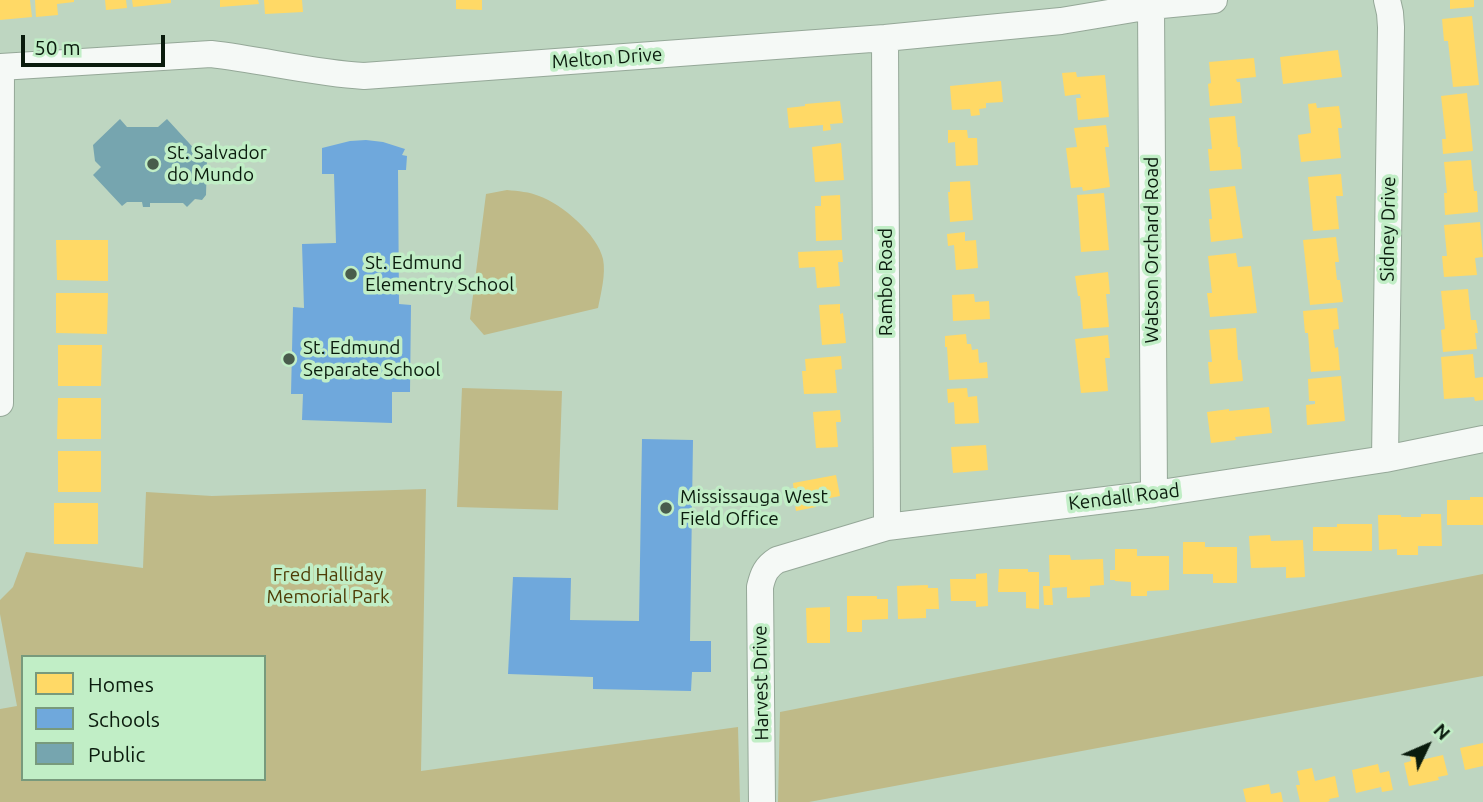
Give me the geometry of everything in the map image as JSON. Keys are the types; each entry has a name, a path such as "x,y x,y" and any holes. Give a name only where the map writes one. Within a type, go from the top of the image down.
{"street":[{"name":"Melton Drive","path":"1,67 211,54 334,74 364,76 885,38 1061,21 1151,6 1214,0"},
{"name":"Sidney Drive","path":"1385,459 1391,27 1387,0"},
{"name":"Watson Orchard Road","path":"1151,6 1154,494"},
{"name":"Rambo Road","path":"885,38 887,527"},
{"path":"0,403 1,67"},
{"name":"Kendall Road","path":"768,566 777,560 887,527 1154,494 1385,459 1483,439"},
{"name":"Harvest Drive","path":"762,802 760,587 768,566"}],"green space":[{"path":"507,190 548,200 568,213 594,240 604,265 598,308 484,335 470,319 486,194"},
{"path":"462,388 562,391 558,510 457,507"},
{"name":"Fred Halliday Memorial Park","path":"426,489 421,771 738,727 740,802 0,802 0,709 17,706 0,614 0,600 13,587 26,552 143,568 146,492 212,496"},
{"path":"1483,574 1483,676 809,802 778,802 780,712"}],"building: Homes":[{"path":"0,0 30,0 32,17 0,20"},
{"path":"35,0 74,2 57,4 58,15 36,17"},
{"path":"105,0 126,0 127,8 106,10"},
{"path":"132,0 171,0 171,3 133,7"},
{"path":"220,0 258,0 259,4 220,7"},
{"path":"264,0 302,0 303,12 265,14"},
{"path":"456,0 482,0 482,10 456,9"},
{"path":"1450,0 1474,0 1474,7 1450,9"},
{"path":"1472,16 1479,85 1453,87 1448,41 1444,41 1442,19"},
{"path":"1338,50 1342,77 1283,84 1280,57"},
{"path":"1254,58 1256,77 1236,79 1240,82 1242,103 1210,106 1209,62"},
{"path":"1076,72 1077,77 1105,75 1109,117 1078,120 1076,98 1081,98 1080,94 1065,96 1062,73"},
{"path":"1001,81 1003,102 986,103 986,108 979,109 980,115 971,116 970,109 952,110 950,86"},
{"path":"1467,93 1473,151 1443,154 1442,139 1446,139 1441,96"},
{"path":"840,101 843,123 830,124 831,130 823,131 823,125 789,128 787,108"},
{"path":"1316,103 1317,108 1339,106 1342,128 1338,128 1341,158 1301,162 1298,135 1311,133 1308,104"},
{"path":"1235,116 1242,169 1210,171 1208,149 1212,149 1209,118"},
{"path":"1106,125 1109,147 1105,147 1110,187 1083,191 1082,187 1071,188 1066,148 1077,147 1074,128"},
{"path":"948,130 967,130 968,138 977,138 978,165 956,166 955,142 948,143"},
{"path":"841,143 844,180 815,182 812,147"},
{"path":"1471,160 1478,212 1445,215 1444,193 1447,193 1444,162"},
{"path":"1341,174 1343,196 1336,196 1339,229 1313,231 1308,177"},
{"path":"970,181 973,220 950,222 950,182"},
{"path":"1235,186 1243,238 1211,242 1209,189"},
{"path":"1104,193 1109,250 1081,252 1077,195"},
{"path":"840,195 842,240 816,241 815,206 821,206 821,196"},
{"path":"1480,222 1483,257 1475,258 1477,275 1444,277 1442,256 1447,256 1444,225"},
{"path":"965,232 965,241 976,240 978,268 956,270 954,245 948,246 947,234"},
{"path":"1336,237 1339,262 1335,262 1343,302 1310,305 1303,240"},
{"path":"56,240 108,240 108,281 57,280"},
{"path":"842,250 843,262 838,262 840,286 817,288 815,267 799,268 798,252"},
{"path":"1236,253 1238,267 1251,266 1257,313 1210,317 1207,293 1212,293 1208,256"},
{"path":"1108,272 1110,294 1106,294 1109,327 1083,329 1075,276"},
{"path":"1468,289 1471,320 1476,320 1478,333 1475,333 1477,349 1443,352 1441,330 1445,329 1441,291"},
{"path":"56,293 108,293 107,334 56,333"},
{"path":"974,294 975,302 989,301 990,319 953,321 952,295"},
{"path":"840,304 846,343 822,345 819,305"},
{"path":"1337,308 1339,329 1333,330 1340,370 1311,372 1303,311"},
{"path":"1236,328 1238,360 1241,360 1243,381 1210,384 1208,362 1212,362 1209,330"},
{"path":"966,334 967,344 971,344 972,350 978,349 979,363 987,362 988,378 949,380 945,336"},
{"path":"1108,335 1110,358 1105,358 1108,391 1081,393 1075,339"},
{"path":"58,345 102,345 101,386 58,386"},
{"path":"1473,354 1475,378 1483,377 1483,400 1475,401 1474,397 1444,399 1441,357"},
{"path":"841,356 842,369 835,370 837,393 804,394 802,371 806,371 805,359"},
{"path":"1341,376 1345,421 1307,425 1306,405 1315,404 1315,401 1309,401 1308,379"},
{"path":"967,388 968,397 977,396 979,423 955,424 954,402 948,403 947,389"},
{"path":"58,398 101,398 101,439 57,439"},
{"path":"1269,407 1272,433 1211,443 1207,412"},
{"path":"840,410 841,422 836,422 838,447 816,448 813,412"},
{"path":"986,445 988,470 953,473 951,447"},
{"path":"58,451 101,451 101,492 58,492"},
{"path":"836,475 840,496 815,501 816,507 796,511 793,483"},
{"path":"1470,497 1483,497 1483,525 1447,525 1447,500 1470,500"},
{"path":"54,503 98,503 98,544 54,544"},
{"path":"1421,514 1441,514 1442,546 1418,546 1418,555 1397,555 1397,549 1379,550 1378,515 1421,517"},
{"path":"1337,524 1372,524 1372,551 1313,551 1313,527 1337,527"},
{"path":"1270,535 1271,541 1303,540 1305,577 1286,578 1286,567 1251,568 1249,536"},
{"path":"1183,542 1205,542 1205,547 1237,547 1237,583 1213,583 1213,574 1183,574"},
{"path":"1115,549 1137,549 1137,556 1169,556 1169,590 1147,591 1147,596 1131,596 1131,582 1110,580 1110,570 1115,570"},
{"path":"1049,555 1070,555 1071,560 1103,559 1104,585 1090,586 1090,597 1067,598 1067,587 1052,588 1053,605 1044,605 1043,586 1050,586"},
{"path":"999,569 1028,569 1028,572 1039,572 1039,609 1026,608 1026,592 998,592"},
{"path":"987,573 988,606 976,607 976,601 951,601 950,579 976,579 976,574"},
{"path":"928,585 928,588 938,588 939,609 926,609 926,618 898,619 897,586"},
{"path":"847,596 877,596 877,599 888,599 888,619 862,620 862,632 847,632"},
{"path":"830,607 830,643 807,643 806,608"},
{"path":"1483,743 1483,766 1465,770 1460,748"},
{"path":"1419,751 1421,760 1443,755 1448,775 1438,777 1439,780 1409,786 1404,763 1411,761 1409,753"},
{"path":"1378,764 1380,773 1389,771 1393,790 1382,792 1381,787 1356,793 1352,770"},
{"path":"1312,768 1315,781 1335,776 1339,797 1327,802 1300,802 1296,785 1300,785 1297,771"},
{"path":"1269,784 1271,794 1281,792 1283,802 1246,802 1243,789"}],"building: Schools":[{"name":"St. Edmund Elementry School","path":"366,140 405,149 402,155 407,156 406,170 398,170 399,304 411,305 410,392 392,392 392,423 302,420 303,394 291,394 293,307 304,308 302,244 336,243 334,174 322,174 322,148"},
{"name":"Mississauga West Field Office","path":"642,439 693,440 690,641 711,641 711,672 692,672 691,691 593,689 593,677 508,674 513,577 571,578 570,620 639,621"}],"building: Public":[{"name":"St. Salvador do Mundo","path":"120,119 127,127 158,127 167,119 200,155 207,159 206,195 202,200 195,199 187,207 183,203 150,203 150,207 143,207 142,202 127,202 122,206 93,175 101,167 95,161 93,145"}],"place":[{"name":"St. Salvador do Mundo","path":"153,164"},
{"name":"St. Edmund Elementry School","path":"351,274"},
{"name":"St. Edmund Separate School","path":"289,359"},
{"name":"Mississauga West Field Office","path":"666,508"}]}
